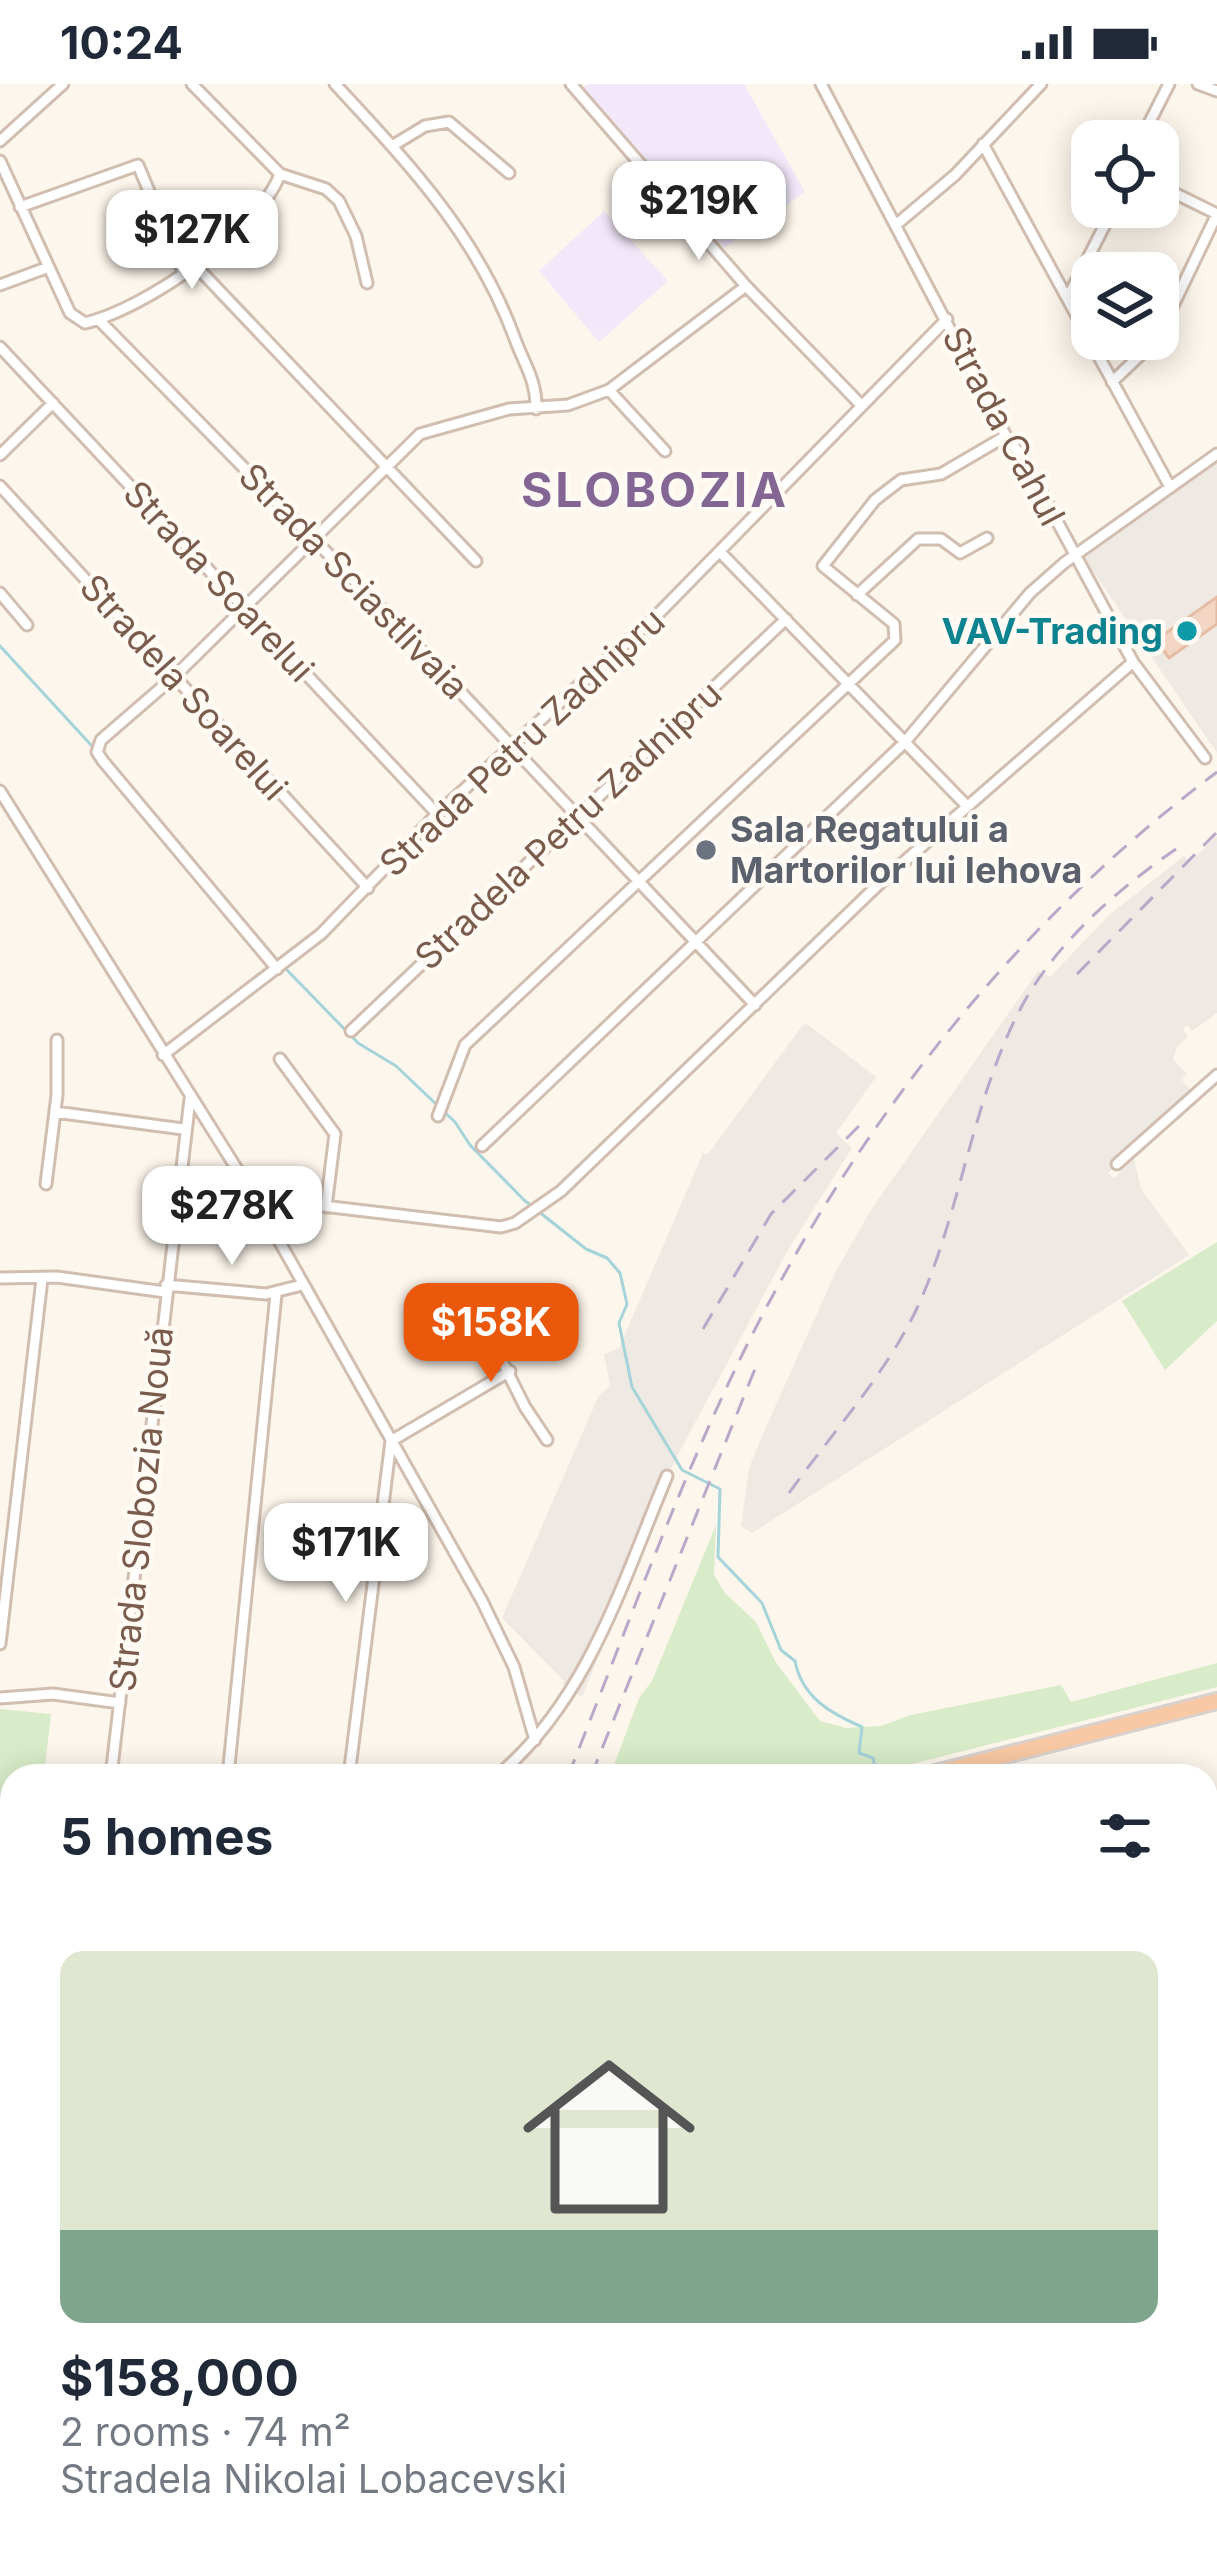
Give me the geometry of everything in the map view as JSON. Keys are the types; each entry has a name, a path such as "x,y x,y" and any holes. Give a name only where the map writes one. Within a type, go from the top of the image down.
{"highway":[{"path":"971,1764 1217,1701"}],"street":[{"path":"0,141 64,84"},
{"path":"192,84 280,174 326,189 339,201 356,236 367,283"},
{"path":"335,84 455,218 505,310 531,372 536,409"},
{"path":"571,84 746,286 862,406"},
{"name":"Strada Cahul","path":"821,84 1006,436 1023,458 1133,662 1205,758"},
{"path":"1019,84 1030,95"},
{"path":"898,224 1041,84"},
{"path":"1151,120 1169,84"},
{"path":"1198,84 1217,91"},
{"path":"392,146 420,128 444,121 454,124 509,173"},
{"path":"983,144 1170,487"},
{"path":"0,161 46,268 0,285"},
{"path":"20,207 138,165 183,272"},
{"path":"98,319 195,265 253,218 280,174"},
{"path":"1179,195 1217,214 1179,293"},
{"path":"1068,296 1103,228"},
{"path":"195,265 388,463 476,561"},
{"name":"Strada Sciastlivaia","path":"46,268 74,318 98,319 512,745 755,1005"},
{"path":"277,969 100,757 98,744 175,676 388,463 428,430 509,410 568,405 609,390 746,286"},
{"name":"Strada Petru Zadnipru","path":"163,1055 277,969 368,888 437,814 720,552 946,319"},
{"name":"Strada Soarelui","path":"0,347 437,814"},
{"path":"1112,382 1134,360"},
{"path":"609,390 665,451"},
{"path":"0,455 53,403"},
{"path":"438,1116 465,1045 895,640 895,624 823,566 875,500 901,480 941,474 1006,436"},
{"path":"482,1146 905,742 1014,611 1074,556 1217,454"},
{"name":"Stradela Soarelui","path":"0,487 368,888"},
{"path":"856,595 918,538 931,536 961,553 987,538"},
{"path":"720,552 965,804"},
{"path":"0,593 27,625"},
{"name":"Stradela Petru Zadnipru","path":"351,1031 786,619"},
{"path":"254,1198 484,1225 515,1223 561,1191 965,804 1133,662"},
{"path":"0,791 254,1198 505,1647 536,1740"},
{"path":"46,1184 57,1040"},
{"path":"280,1059 335,1135 326,1207"},
{"path":"1117,1164 1217,1075"},
{"name":"Strada Slobozia Nouă","path":"112,1764 190,1099"},
{"path":"55,1112 183,1129"},
{"path":"0,1278 61,1277 276,1294 302,1285"},
{"path":"0,1644 42,1280"},
{"path":"229,1764 276,1294"},
{"path":"474,1305 525,1407 547,1440"},
{"path":"391,1441 510,1371"},
{"path":"351,1764 391,1441"},
{"path":"510,1764 536,1740 583,1676 668,1477"},
{"path":"0,1698 53,1694 120,1703"}],"shaded area":[{"path":"589,84 744,84 805,192 724,248 582,88"},
{"path":"604,211 668,281 599,342 539,271"},
{"path":"1217,455 1217,753 1084,558"},
{"path":"1217,836 1217,1013 1192,1031 1187,1025 1183,1029 1188,1037 1173,1059 1187,1074 1182,1080 1194,1094 1108,1173 1114,1178 1134,1159 1141,1189 1189,1255 752,1533 741,1526 749,1468 762,1436 836,1271 871,1210 1038,971 1050,977 1109,915 1184,856 1190,862"},
{"path":"807,1024 876,1077 836,1133 852,1148 789,1248 667,1475 671,1479 582,1697 562,1684 502,1618 599,1395 610,1386 604,1354 619,1348 703,1153 708,1154"}],"green space":[{"path":"1217,1242 1217,1321 1165,1370 1122,1301"},
{"path":"716,1525 714,1575 725,1593 756,1622 775,1661 820,1721 847,1728 881,1726 911,1715 1061,1685 1071,1702 1217,1663 1217,1687 912,1764 614,1764 639,1698 652,1681"},
{"path":"0,1709 51,1714 45,1764 0,1764"}],"building":[{"name":"VAV-Trading","path":"1217,597 1217,624 1169,658 1156,640"}],"waterway":[{"path":"0,646 91,745"},
{"path":"106,759 278,961"},
{"path":"285,968 358,1043 396,1066 455,1122 470,1145 524,1200 586,1249 607,1258 620,1273 627,1304 619,1323 632,1387 682,1470 720,1489 718,1557 762,1603 781,1650 795,1661 811,1695 862,1727 859,1753 873,1758 874,1764"}],"railway":[{"path":"573,1764 720,1401 789,1266 838,1185 890,1107 1008,962 1143,831 1217,772"},
{"path":"1077,974 1217,832"},
{"path":"789,1493 875,1379 918,1306 946,1231 991,1077 1023,1004 1053,959 1090,918 1176,849"},
{"path":"703,1329 771,1214 867,1118"},
{"path":"596,1764 759,1359"}],"place":[{"name":"VAV-Trading","path":"1187,631"},
{"name":"Sala Regatului a Martorilor lui Iehova","path":"706,850"}],"district":[{"name":"SLOBOZIA","path":"655,490"}]}
